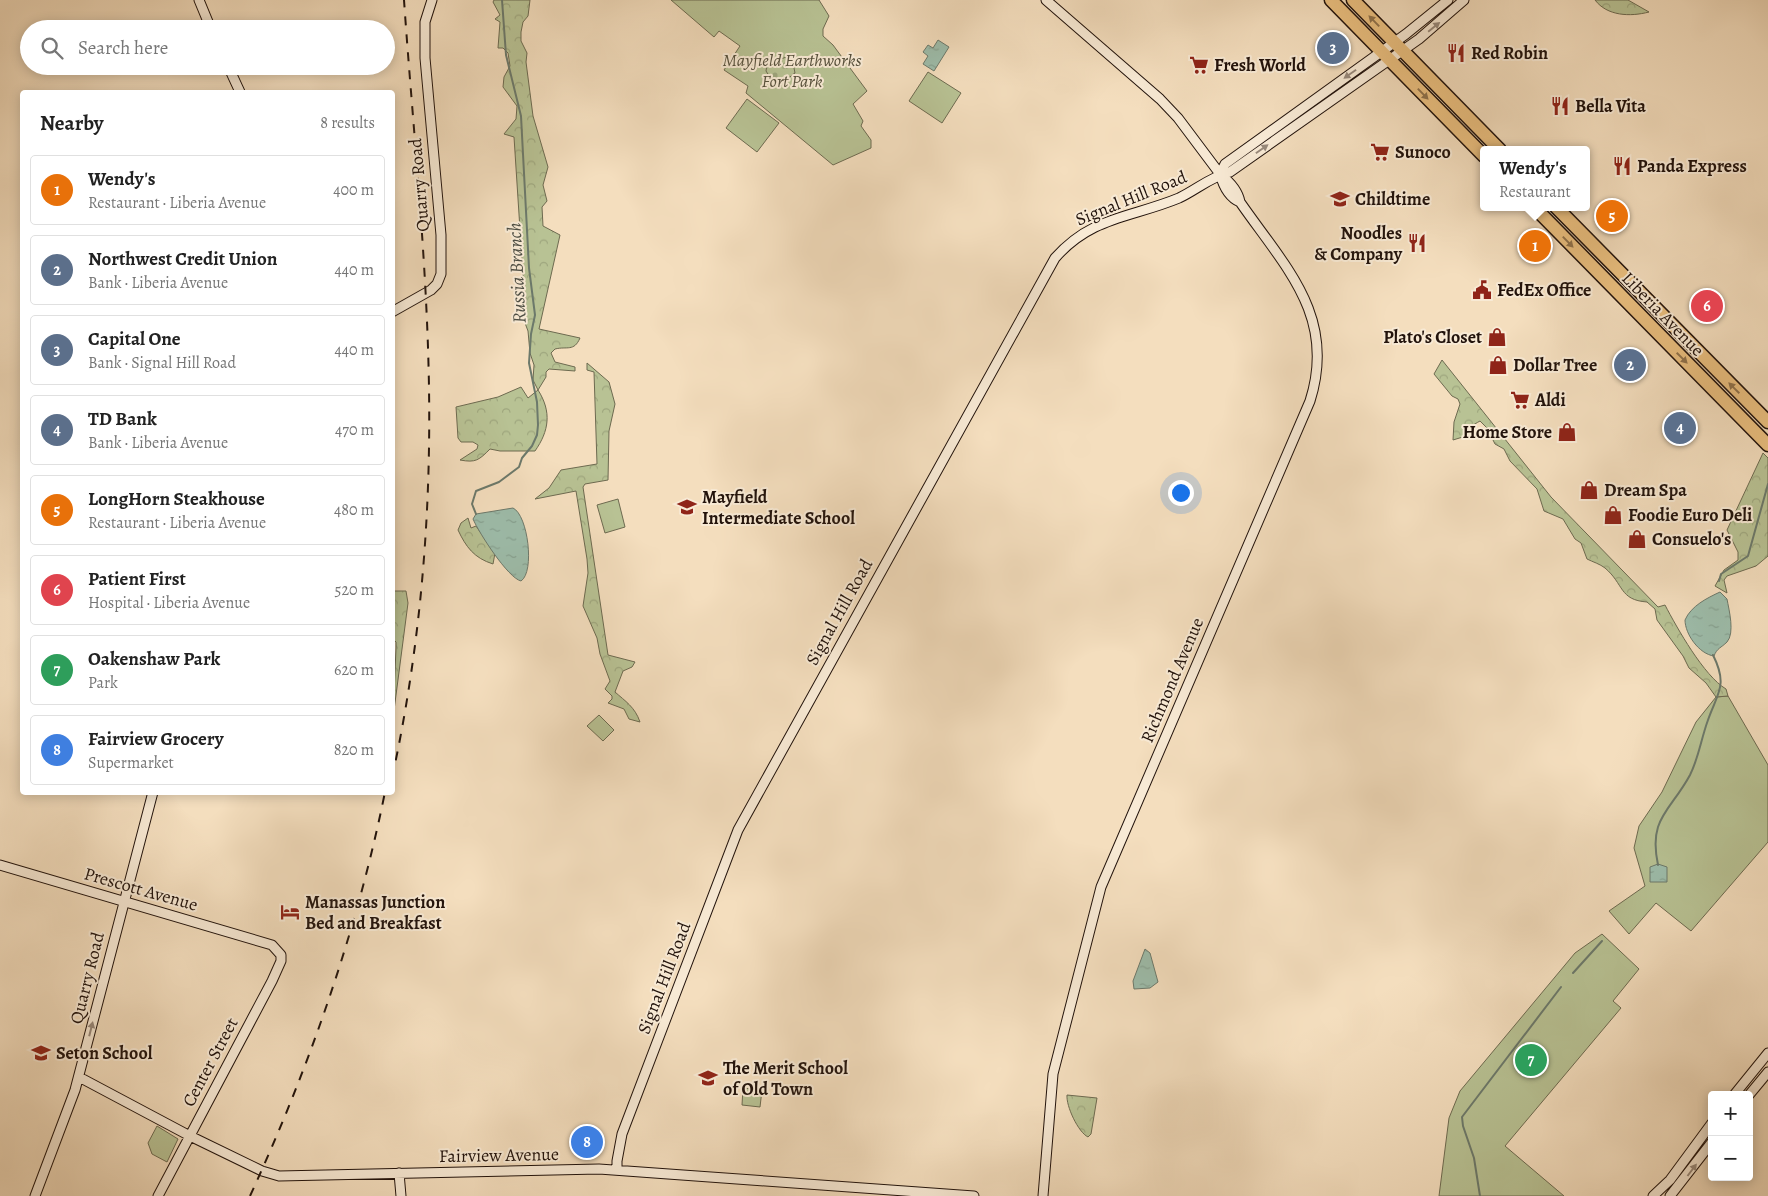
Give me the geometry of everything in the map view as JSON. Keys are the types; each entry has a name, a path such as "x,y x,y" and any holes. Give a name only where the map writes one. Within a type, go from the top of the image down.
{"highway":[{"path":"1332,0 1480,152"},
{"path":"1353,0 1496,146"},
{"name":"Liberia Avenue","path":"1538,211 1768,445"},
{"name":"Liberia Avenue","path":"1560,211 1768,422"}],"main road":[{"path":"198,0 208,20"},
{"name":"Quarry Road","path":"395,310 431,290 437,284 441,274 441,235 425,58 425,22 432,0"},
{"name":"Richmond Avenue","path":"1043,1196 1052,1074 1102,887 1315,387 1318,357 1318,342 1306,301 1240,202 1232,198 1223,184 1220,174 1178,118 1160,99 1046,0"},
{"name":"Signal Hill Road","path":"1398,47 1448,0"},
{"name":"Signal Hill Road","path":"1220,174 1225,164 1304,106 1398,47 1432,29 1464,0"},
{"name":"Signal Hill Road","path":"617,1170 622,1134 738,830 1046,271 1061,252 1086,231 1179,198 1220,174 1230,172 1278,138 1386,55"},
{"path":"232,75 239,90"},
{"path":"1278,138 1289,123 1305,111 1304,106"},
{"name":"Quarry Road","path":"35,1196 66,1120 79,1077 152,795"},
{"name":"Prescott Avenue","path":"0,865 272,945"},
{"name":"Center Street","path":"158,1196 279,967 281,955 272,945"},
{"path":"1737,1091 1768,1053"},
{"path":"1752,1091 1768,1072"},
{"name":"Fairview Avenue","path":"79,1077 100,1086 190,1136 262,1171 279,1176 617,1170 974,1196"},
{"path":"1653,1196 1670,1180 1708,1128"},
{"path":"1670,1196 1708,1147"},
{"path":"400,1173 401,1196"}],"green space":[{"path":"494,0 530,0 528,16 523,22 521,41 527,53 526,62 533,116 548,167 543,185 547,201 542,207 543,226 560,235 539,329 580,338 573,347 555,349 551,353 555,362 575,367 575,371 549,369 538,390 533,380 534,365 530,353 528,331 522,315 526,302 525,292 522,284 517,279 523,276 514,137 504,134 516,119 517,106 503,87 504,77 510,66 508,53 503,48 498,48 500,22 495,19 500,15 493,2"},
{"name":"Mayfield Earthworks Fort Park","path":"671,0 819,0 829,16 823,29 823,36 833,45 867,91 853,104 863,121 861,126 871,140 871,148 833,165 746,93 748,86 724,70 740,46 719,31 714,37"},
{"path":"1595,0 1628,0 1649,12 1627,15 1619,14 1606,9"},
{"path":"786,57 793,63 795,73 782,83 773,82 766,71 767,65"},
{"path":"928,72 961,93 942,123 909,101"},
{"path":"747,99 779,123 757,152 726,128"},
{"path":"1442,360 1551,497 1658,607 1665,605 1700,663 1726,689 1728,696 1716,697 1706,683 1689,668 1683,656 1657,620 1655,609 1647,602 1638,601 1626,595 1605,568 1587,559 1581,543 1575,539 1563,519 1544,511 1537,489 1510,461 1504,449 1495,444 1487,428 1480,421 1469,429 1466,436 1453,440 1454,422 1460,404 1458,399 1452,396 1434,374"},
{"path":"587,363 609,382 615,404 609,431 608,480 585,484 583,487 608,655 635,662 632,667 623,671 615,692 633,708 640,722 629,719 624,709 608,703 612,696 605,689 610,681 600,654 597,638 583,606 588,573 576,491 535,499 549,488 561,470 597,464 594,372 587,370"},
{"path":"521,387 528,398 538,390 545,406 547,421 540,444 535,451 500,451 490,449 477,460 460,460 477,449 478,445 473,442 461,442 458,438 456,407 498,397"},
{"path":"1763,453 1768,458 1768,556 1756,566 1727,576 1724,580 1727,593 1715,586 1724,570 1738,560 1738,552 1727,530"},
{"path":"618,499 625,527 605,533 597,505"},
{"path":"468,518 471,528 476,526 495,553 493,564 486,562 476,555 461,536 458,530 461,523"},
{"path":"395,591 406,591 408,603 395,703 395,667"},
{"path":"1728,696 1768,765 1768,842 1691,931 1656,903 1629,934 1609,911 1645,886 1634,848 1639,826 1662,792 1696,722 1716,697"},
{"path":"599,715 614,730 603,741 587,726"},
{"path":"1602,934 1639,969 1613,1001 1621,1008 1505,1146 1564,1196 1439,1196 1449,1118 1460,1091 1575,953"},
{"path":"743,1088 762,1090 760,1107 742,1105"},
{"path":"1067,1095 1097,1098 1091,1134 1088,1137 1080,1130 1073,1118 1068,1106"},
{"path":"157,1126 178,1139 167,1162 152,1154 148,1143"}],"water":[{"path":"938,40 949,47 934,71 923,64 928,56 923,52 928,45 933,48"},
{"path":"513,508 523,521 528,544 528,567 521,581 515,578 502,564 487,544 473,519 476,514"},
{"path":"1720,592 1727,599 1731,633 1727,642 1714,656 1703,652 1698,647 1687,631 1685,620 1695,607"},
{"path":"1658,864 1667,867 1667,882 1650,882 1650,867"},
{"path":"1145,949 1150,953 1158,982 1150,988 1134,989 1133,981"}],"waterway":[{"name":"Russia Branch","path":"476,514 472,504 476,491 499,482 519,467 522,458 532,446 537,435 538,425 537,402 529,363 531,334 535,315 529,268 521,116 506,55 502,0"},
{"path":"1719,581 1721,574 1748,556 1768,484"},
{"path":"1658,865 1656,849 1658,826 1690,775 1720,688 1720,674 1713,655"},
{"path":"1573,973 1602,941"},
{"path":"1480,1196 1474,1158 1463,1126 1462,1117 1561,987"}],"railway":[{"path":"395,764 417,633 426,535 429,437 426,291 404,0"},
{"path":"250,1196 292,1098 329,998 360,896 384,795"}],"place":[{"name":"Capital One","path":"1333,48"},
{"name":"Red Robin","path":"1456,53"},
{"name":"Fresh World","path":"1199,65"},
{"name":"Bella Vita","path":"1560,106"},
{"name":"Sunoco","path":"1380,152"},
{"name":"Panda Express","path":"1622,166"},
{"name":"Childtime","path":"1340,199"},
{"name":"LongHorn Steakhouse","path":"1612,216"},
{"name":"Noodles & Company","path":"1417,243"},
{"name":"Wendy's","path":"1535,246"},
{"name":"FedEx Office","path":"1482,290"},
{"name":"Patient First","path":"1707,306"},
{"name":"Plato's Closet","path":"1497,337"},
{"name":"Dollar Tree","path":"1498,365"},
{"name":"Northwest Credit Union","path":"1630,365"},
{"name":"Aldi","path":"1520,400"},
{"name":"TD Bank","path":"1680,428"},
{"name":"Home Store","path":"1567,432"},
{"name":"Dream Spa","path":"1589,490"},
{"name":"Mayfield Intermediate School","path":"687,507"},
{"name":"Foodie Euro Deli","path":"1613,515"},
{"name":"Consuelo's","path":"1637,539"},
{"name":"Manassas Junction Bed and Breakfast","path":"290,912"},
{"name":"Seton School","path":"41,1053"},
{"name":"Oakenshaw Park","path":"1531,1060"},
{"name":"The Merit School of Old Town","path":"708,1078"},
{"name":"Fairview Grocery","path":"587,1142"}]}
